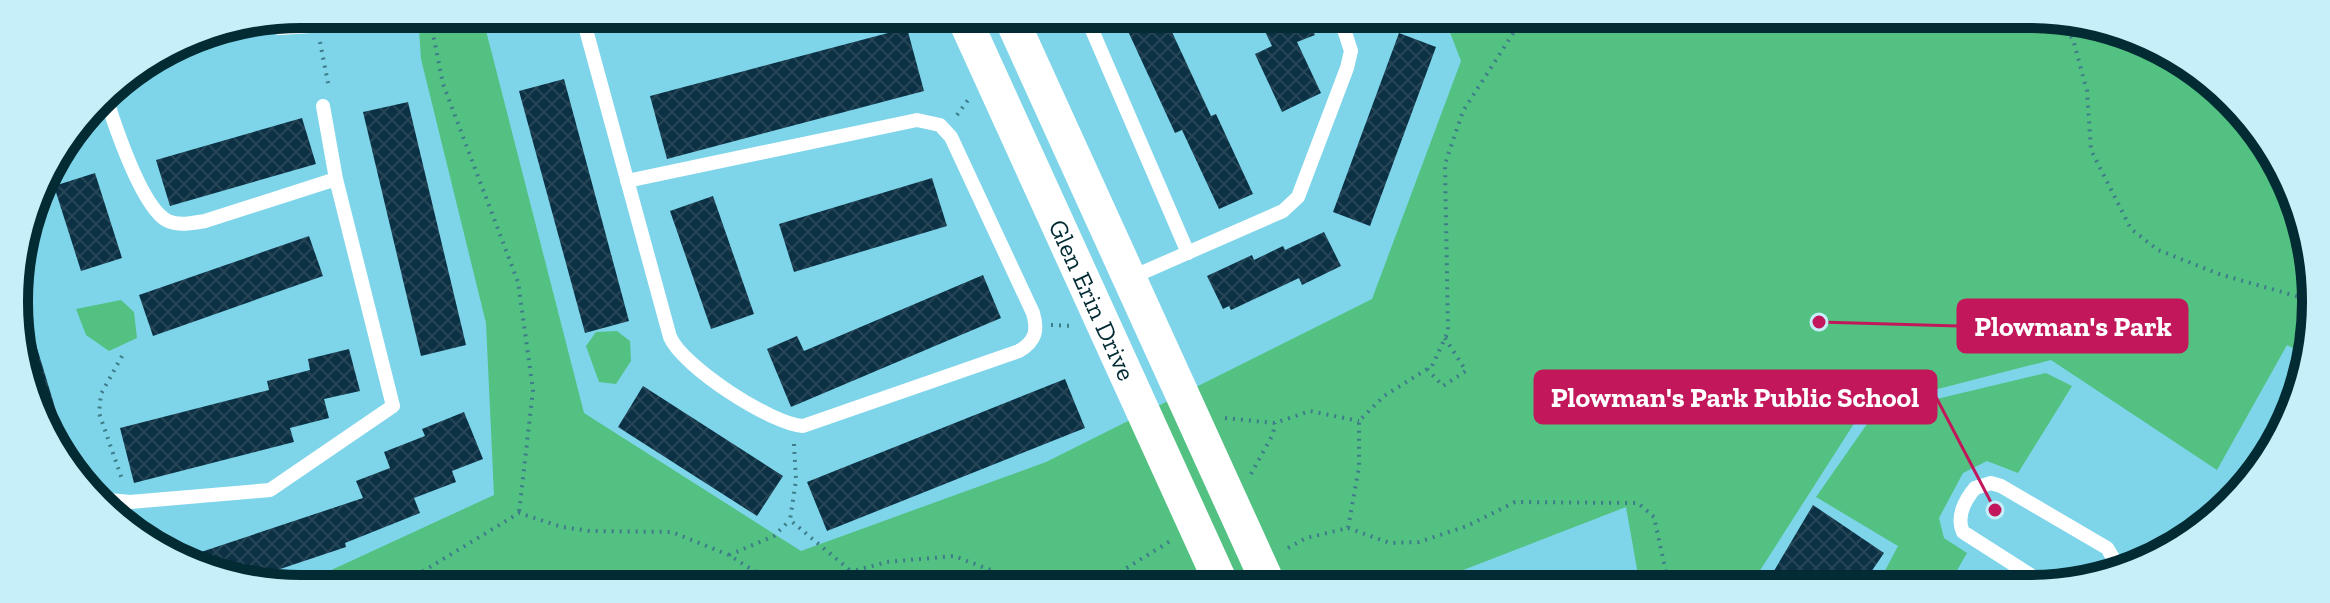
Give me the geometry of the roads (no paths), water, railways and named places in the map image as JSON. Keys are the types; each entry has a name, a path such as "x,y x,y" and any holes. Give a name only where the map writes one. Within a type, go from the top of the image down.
{"street":[{"name":"Glen Erin Drive","path":"968,28 1217,575"},
{"name":"Glen Erin Drive","path":"1015,28 1264,575"}],"lane":[{"path":"586,28 627,181 670,337 678,353 773,418 793,426 812,423 1019,351 1034,339 1036,324 1033,313 946,130 932,121 917,120 627,181"},
{"path":"1091,28 1188,253"},
{"path":"1128,279 1283,211 1298,197 1347,68 1351,51 1344,28"},
{"path":"110,106 153,209 168,221 187,224 205,221 336,179"},
{"path":"114,500 130,502 270,490 393,406 336,179 323,106"},
{"path":"2030,575 1963,532 1960,526 1963,509 1975,488 1991,483 2001,486 2107,548 2115,560"}],"place":[{"name":"Plowman's Park","path":"1819,322"},
{"name":"Plowman's Park Public School","path":"1995,510"}]}
